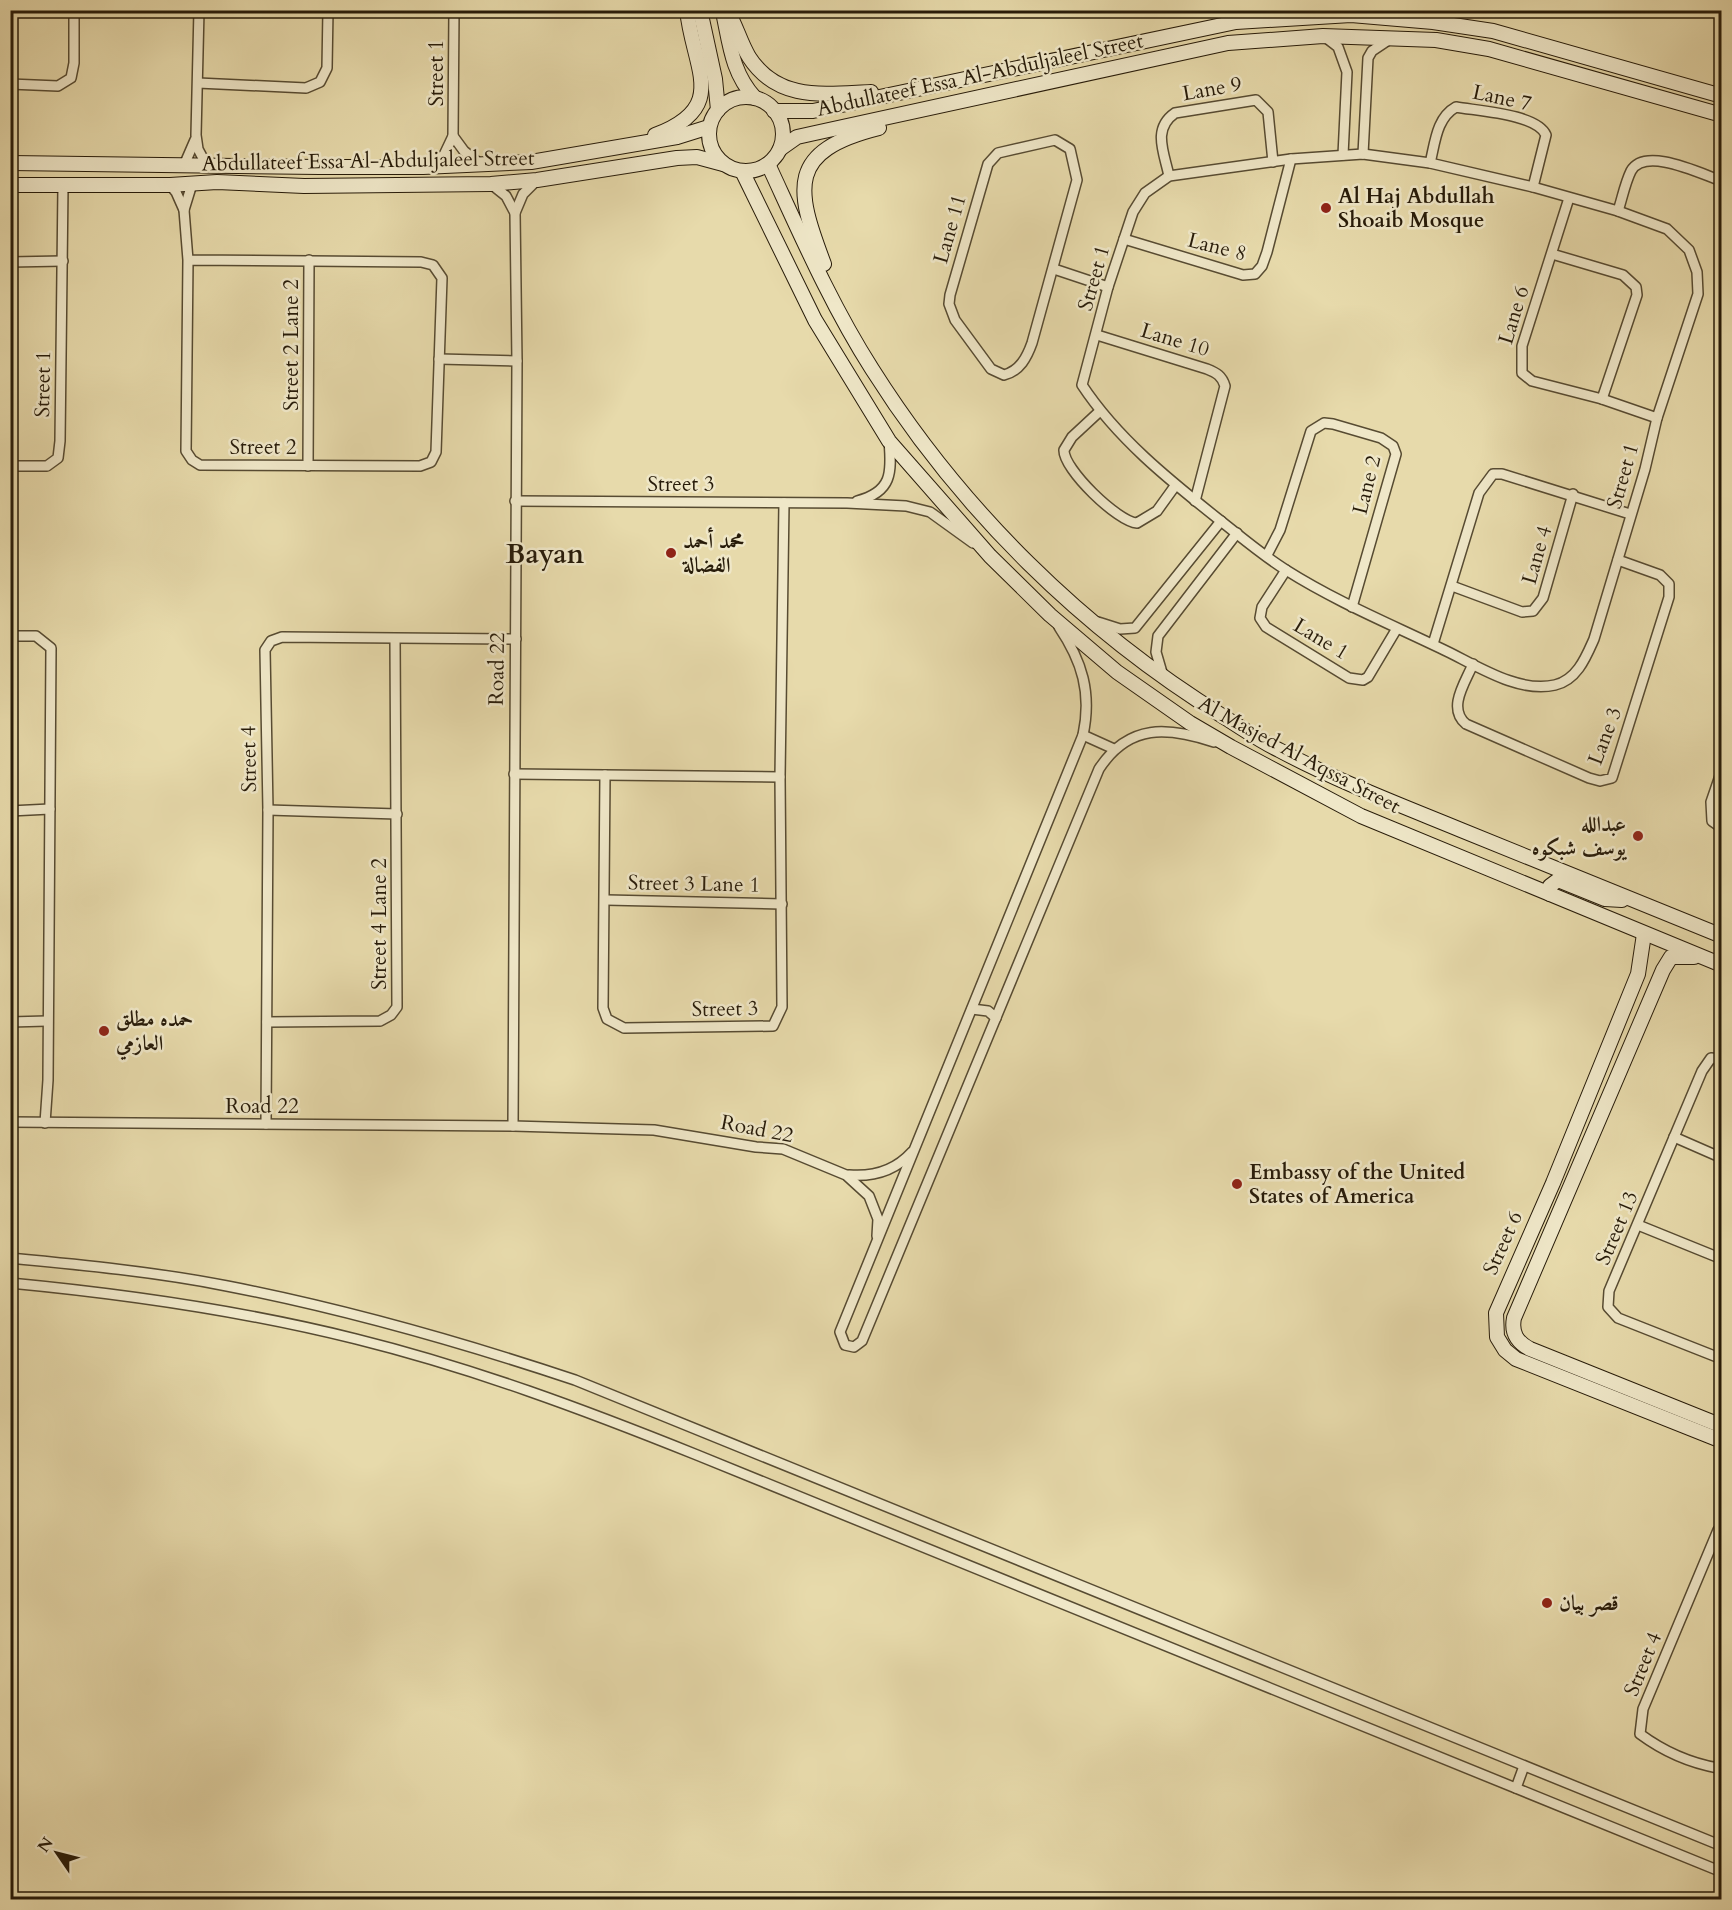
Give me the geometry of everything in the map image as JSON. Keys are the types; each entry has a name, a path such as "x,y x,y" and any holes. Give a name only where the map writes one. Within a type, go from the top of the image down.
{"main road":[{"path":"628,145 684,122 700,102 702,82 687,10"},
{"path":"700,10 715,79 718,110"},
{"path":"725,10 734,64 742,84 755,98 774,111 781,122 783,136 780,149 768,164 742,171 723,164 711,147 709,127 718,110 735,99 755,98"},
{"path":"725,10 749,57 774,81 782,85 810,95 900,93"},
{"name":"Abdullateef Essa Al-Abduljaleel Street","path":"774,111 813,111 1212,26 1318,13 1383,14 1493,31 1615,63 1722,96"},
{"path":"1101,69 1106,58 1190,39 1212,26"},
{"name":"Abdullateef Essa Al-Abduljaleel Street","path":"780,149 797,137 1101,69 1228,43 1323,36 1436,40 1512,53 1722,115"},
{"path":"1001,92 1016,81 1083,67 1088,60 1086,53"},
{"path":"1512,53 1607,72 1615,63"},
{"path":"1615,83 1622,77 1631,77 1722,102"},
{"path":"846,322 805,212 803,185 808,167 825,149 845,136 908,121 945,104"},
{"name":"Abdullateef Essa Al-Abduljaleel Street","path":"10,163 423,167 531,162 677,138 709,127"},
{"name":"Abdullateef Essa Al-Abduljaleel Street","path":"10,185 170,185 217,182 304,186 491,184 537,180 677,158 697,157 723,164"},
{"name":"Al Masjed Al Aqssa Street","path":"768,164 846,322 871,367 903,416 984,518 1058,592 1090,620 1163,676 1277,750 1402,806 1722,936"},
{"path":"217,182 234,178 285,177 289,171 284,166"},
{"path":"304,186 299,181 302,174 357,174 370,167"},
{"name":"Al Masjed Al Aqssa Street","path":"742,171 815,320 889,441 990,556 1050,615 1117,672 1190,723 1338,804 1716,963"},
{"path":"848,375 855,362 860,360 871,367"},
{"path":"1338,804 1349,802 1392,818 1401,814 1402,806"},
{"path":"1550,894 1550,886 1558,880 1605,899 1633,901"},
{"name":"Street 6","path":"1644,934 1642,959 1631,991 1496,1313 1497,1337 1507,1352 1523,1362 1562,1369 1722,1426"},
{"name":"Street 6","path":"1716,963 1684,955 1671,957 1650,998 1513,1323 1514,1333 1520,1343 1562,1369 1722,1441"},
{"path":"1631,991 1650,998"}],"street":[{"path":"10,84 58,86 71,78 74,63 74,10"},
{"path":"199,10 196,135 198,149 206,164"},
{"path":"198,83 306,88 320,82 327,68 328,10"},
{"name":"Street 1","path":"423,167 444,155 453,136 454,10"},
{"path":"1323,36 1338,47 1347,72 1343,155"},
{"path":"1363,154 1368,58 1372,51 1391,38"},
{"name":"Lane 9","path":"1169,176 1160,132 1167,119 1175,113 1250,99 1263,104 1268,112 1274,162"},
{"name":"Lane 7","path":"1430,164 1440,124 1449,111 1456,107 1524,119 1543,128 1546,135 1533,187"},
{"path":"185,163 196,135"},
{"name":"Street 1","path":"453,136 464,151 480,164"},
{"name":"Lane 11","path":"1055,140 1070,149 1077,180 1054,269 1027,357 1012,373 997,373 991,369 955,320 949,304 950,295 988,165 998,153 1055,140"},
{"name":"Street 1","path":"1363,154 1430,164 1533,187 1618,211 1667,230 1689,250 1697,272 1698,294 1657,417 1594,639 1584,664 1570,677 1556,685 1532,686 1511,681 1433,644 1396,630 1286,570 1175,486 1100,411 1082,385 1108,287 1133,212 1145,193 1169,176 1291,159 1363,154"},
{"name":"Lane 8","path":"1124,239 1243,275 1255,273 1262,266 1267,252 1291,159"},
{"path":"1618,211 1631,171 1636,165 1647,160 1657,160 1722,181"},
{"path":"515,213 524,194 537,180"},
{"name":"Street 2","path":"188,260 421,262 433,265 442,278 436,452 431,462 420,466 200,465 192,460 186,451 188,260 184,210 192,184"},
{"path":"491,184 506,196 515,213"},
{"name":"Street 2","path":"170,185 184,210"},
{"name":"Street 1","path":"10,466 47,466 57,458 60,441 63,186"},
{"name":"Lane 6","path":"1569,198 1522,346 1522,373 1532,381 1602,399 1657,417"},
{"name":"Road 22","path":"513,1126 517,361 515,213"},
{"path":"1552,254 1623,275 1636,286 1637,295 1602,399"},
{"name":"Street 2 Lane 2","path":"308,465 309,260"},
{"path":"10,262 63,261"},
{"path":"1054,269 1108,287"},
{"name":"Lane 10","path":"1096,335 1207,369 1218,373 1224,380 1225,386 1195,501"},
{"path":"439,359 517,361"},
{"path":"1100,411 1072,436 1064,450 1067,466 1088,488 1126,520 1137,523 1157,511 1175,486"},
{"name":"Lane 2","path":"1267,555 1280,530 1311,431 1324,423 1333,424 1388,441 1396,454 1352,607"},
{"name":"Street 3","path":"847,503 867,498 884,487 891,471 889,441"},
{"path":"1433,644 1479,493 1493,474 1502,474 1573,494 1630,514"},
{"name":"Lane 4","path":"1452,586 1522,612 1533,611 1543,598 1573,494"},
{"name":"Street 3","path":"515,501 847,503 923,509 990,556"},
{"name":"Street 3","path":"606,775 603,1008 607,1019 624,1028 772,1026 782,1007 780,777 784,503"},
{"path":"1090,620 1120,629 1135,628 1221,521"},
{"path":"1163,676 1156,652 1158,636 1237,533"},
{"name":"Lane 3","path":"1473,664 1456,708 1458,717 1466,724 1589,778 1600,781 1612,778 1644,681 1669,591 1669,584 1660,575 1618,560"},
{"name":"Lane 1","path":"1286,570 1262,607 1260,618 1266,627 1349,678 1363,680 1368,677 1396,630"},
{"path":"1050,615 1072,646 1082,670 1088,709 1083,735 840,1332 842,1342 850,1347 859,1345 862,1341 1099,769 1114,749 1146,733 1169,730 1231,747"},
{"path":"10,636 36,636 51,648 48,1078 45,1123"},
{"name":"Street 4","path":"266,1124 268,810 265,650 271,641 282,637 516,639"},
{"name":"Street 4 Lane 2","path":"267,1022 380,1021 391,1015 397,1007 395,639"},
{"path":"1083,735 1114,749"},
{"path":"1722,770 1711,802 1712,821 1722,828"},
{"path":"514,774 780,777"},
{"path":"10,811 50,809"},
{"path":"268,810 396,814"},
{"name":"Street 3 Lane 1","path":"606,900 782,904"},
{"path":"972,1009 983,1009 996,1018"},
{"path":"10,1022 48,1021"},
{"name":"Street 13","path":"1722,1059 1711,1058 1702,1071 1609,1291 1608,1307 1618,1318 1722,1359"},
{"name":"Road 22","path":"10,1122 513,1126 654,1130 756,1148 783,1149 846,1175 863,1188 874,1206 878,1219 875,1246"},
{"path":"1674,1137 1722,1158"},
{"name":"Road 22","path":"846,1175 868,1175 888,1170 903,1161 917,1143"},
{"path":"1638,1225 1722,1259"},
{"path":"10,1258 107,1268 226,1286 388,1322 565,1377 1722,1846"},
{"path":"10,1283 224,1312 355,1339 472,1372 590,1412 1722,1872"},
{"name":"Street 4","path":"1722,1526 1718,1530 1643,1709 1640,1734 1654,1744 1698,1765 1718,1768 1722,1765"},
{"path":"1516,1788 1524,1766"}],"place":[{"name":"Al Haj Abdullah Shoaib Mosque","path":"1326,208"},
{"name":"محمد أحمد الفضالة","path":"671,553"},
{"name":"عبدالله يوسف شبكوه","path":"1638,836"},
{"name":"حمده مطلق العازمي","path":"104,1031"},
{"name":"Embassy of the United States of America","path":"1237,1184"},
{"name":"قصر بيان","path":"1547,1603"}],"district":[{"name":"Bayan","path":"545,554"}]}
